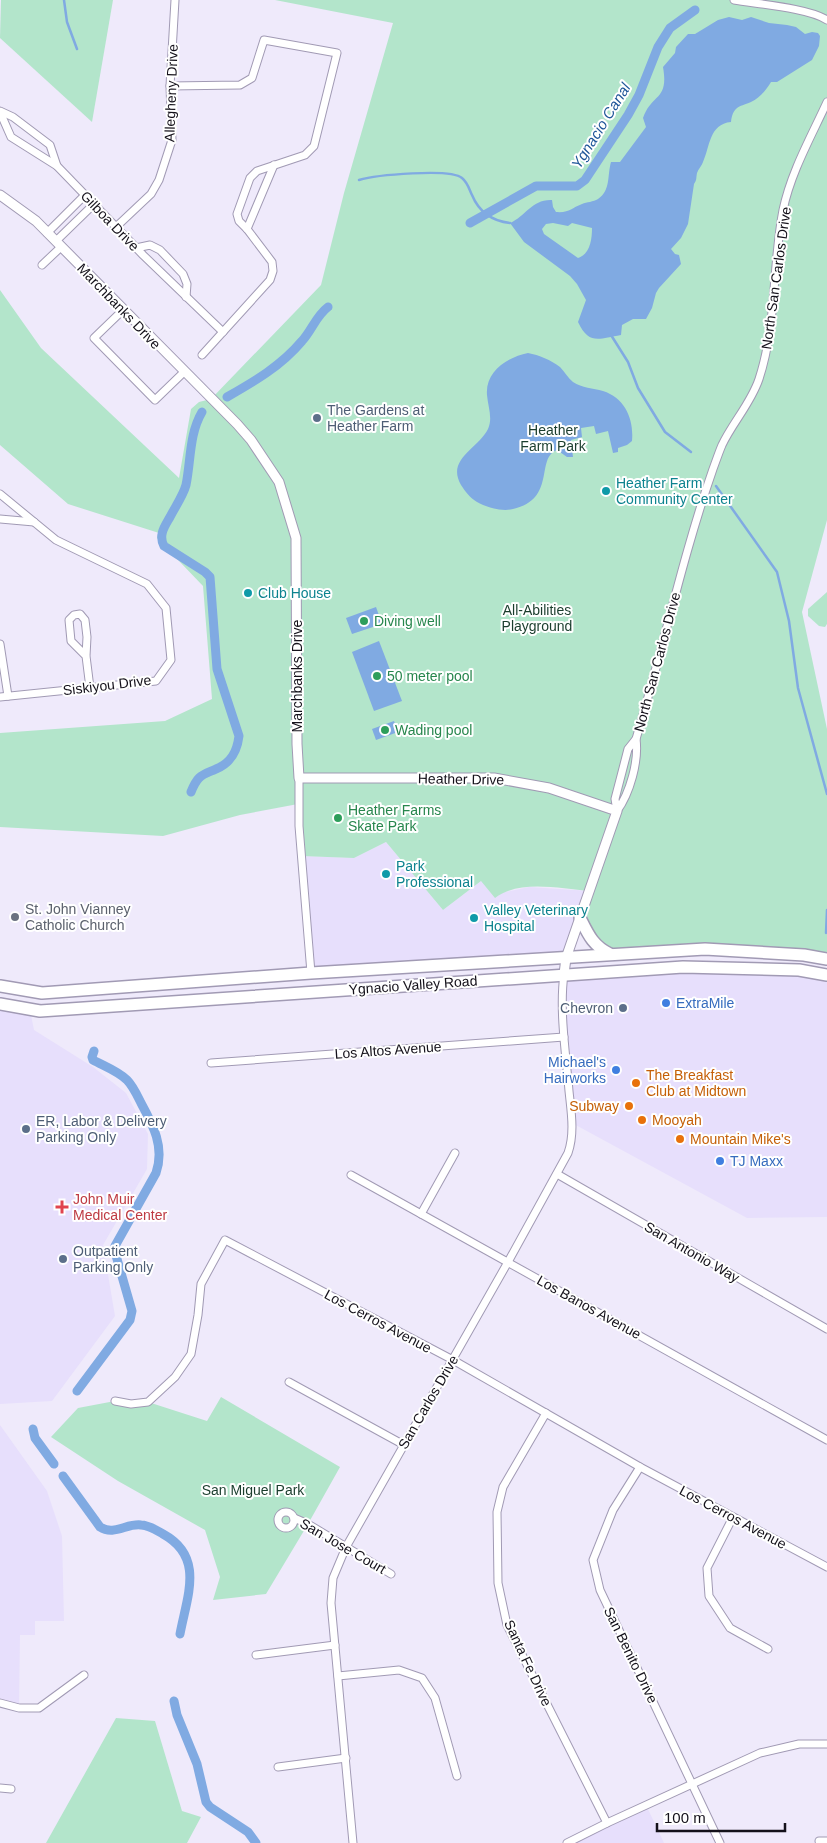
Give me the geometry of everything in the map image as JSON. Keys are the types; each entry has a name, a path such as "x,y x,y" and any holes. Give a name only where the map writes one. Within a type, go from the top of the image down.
{"highway":[{"path":"580,918 599,949 612,955"},
{"name":"Ygnacio Valley Road","path":"0,986 42,993 311,973 705,949 800,955 827,959"},
{"path":"746,968 751,957 789,960 800,955"},
{"name":"Ygnacio Valley Road","path":"0,1004 40,1011 683,967 800,970 827,975"}],"street":[{"path":"734,0 790,9 827,20"},
{"name":"Allegheny Drive","path":"116,227 150,194 159,180 172,140 170,84 175,4"},
{"path":"170,84 240,85 246,83 252,78 264,40 337,53 314,146 305,155 257,171 250,178 236,214 239,221 272,262 270,280 202,354"},
{"name":"North San Carlos Drive","path":"564,974 566,958 617,812 625,800 638,753 636,739 697,517 713,468 722,444 759,380 770,333 783,211 792,181 827,102"},
{"path":"0,111 13,117 50,145 57,166"},
{"name":"Gilboa Drive","path":"0,111 10,137 57,166 136,248 223,332"},
{"path":"247,229 274,166"},
{"name":"Marchbanks Drive","path":"0,195 23,210 48,233 251,440 279,482 296,538 299,833 311,973"},
{"path":"48,233 85,195"},
{"path":"42,265 94,204"},
{"path":"136,248 150,245 160,250 183,274 187,284 186,297"},
{"path":"123,310 94,338 100,345 155,400 184,372"},
{"name":"Siskiyou Drive","path":"0,494 56,540 147,584 166,608 171,660 156,681 0,697"},
{"path":"0,519 34,522"},
{"path":"86,656 71,641 69,620 74,615 80,614 85,620 86,656 90,688"},
{"path":"0,644 8,696"},
{"name":"Heather Drive","path":"299,778 494,778 549,788 617,812"},
{"name":"San Carlos Drive","path":"353,1843 335,1645 331,1590 333,1578 346,1547 568,1153 572,1134 564,1037 564,974"},
{"name":"Los Altos Avenue","path":"211,1063 564,1037"},
{"path":"421,1214 454,1153"},
{"name":"San Antonio Way","path":"557,1174 827,1329"},
{"name":"Los Banos Avenue","path":"352,1175 827,1440"},
{"name":"Los Cerros Avenue","path":"115,1401 131,1404 148,1402 175,1377 190,1354 198,1315 201,1284 225,1240 453,1360 640,1466 827,1567"},
{"path":"289,1382 404,1445"},
{"name":"Santa Fe Drive","path":"546,1413 503,1487 497,1512 498,1583 508,1625 607,1823"},
{"name":"San Benito Drive","path":"640,1466 613,1510 593,1560 600,1590 720,1843"},
{"path":"733,1517 706,1568 709,1596 730,1628 768,1650"},
{"name":"San Jose Court","path":"294,1518 391,1574"},
{"path":"256,1655 335,1645"},
{"path":"338,1676 399,1670 422,1678 435,1698 457,1776"},
{"path":"0,1703 19,1708 39,1708 84,1675"},
{"path":"567,1843 760,1753 799,1744 827,1744"},
{"path":"278,1767 346,1758"},
{"path":"0,1788 11,1789"},
{"path":"819,1841 827,1841"}],"shaded area":[{"path":"386,842 443,910 481,881 496,894 529,887 590,891 566,958 311,973 301,856 354,858"},
{"path":"683,967 827,975 827,1217 747,1218 572,1123 564,1037 564,974"},
{"name":"John Muir Medical Center","path":"0,1004 30,1010 34,1030 93,1067 126,1093 148,1134 147,1169 103,1245 115,1316 52,1401 0,1404"},
{"path":"0,1425 47,1491 62,1536 64,1621 35,1621 35,1635 20,1635 19,1708 0,1703"},
{"path":"646,1805 664,1843 567,1843"}],"green space":[{"path":"1,0 113,0 92,122 0,38"},
{"name":"Heather Farm Park","path":"275,0 827,0 827,520 802,612 827,729 827,959 759,953 612,955 580,918 590,891 553,887 528,887 505,892 495,898 481,881 443,910 386,842 354,858 301,856 298,804 240,815 163,836 0,827 0,733 165,721 212,699 203,586 157,538 159,533 68,504 0,445 0,290 41,348 179,478 191,409 199,402 211,399 321,285 344,193 393,23"},
{"path":"827,592 827,624 825,627 819,626 808,616 808,609"},
{"name":"San Miguel Park","path":"221,1397 340,1467 266,1594 213,1600 220,1577 205,1530 118,1481 51,1437 78,1408 115,1401 148,1402 207,1421"},
{"path":"116,1718 155,1721 182,1811 201,1817 187,1843 46,1843"}],"water":[{"path":"729,17 742,20 751,17 769,23 796,27 805,34 818,33 820,36 819,46 812,60 777,82 771,82 757,98 735,110 731,122 718,127 714,132 697,173 688,224 681,238 671,249 675,254 679,255 681,264 659,288 646,319 633,319 622,325 621,335 595,339 586,334 578,322 586,300 577,284 570,276 524,242 510,223 534,205 545,200 552,200 556,212 561,212 596,200 602,195 607,187 611,162 620,162 646,127 643,118 651,104 662,91 664,86 663,67 675,53 676,47 688,34 695,34 718,20","holes":["553,223 568,226 572,223 592,228 591,242 588,250 578,258 544,234 542,229 546,224"]},
{"path":"528,353 545,358 556,364 576,384 603,391 617,399 630,417 632,441 618,448 618,452 613,453 608,431 596,434 594,426 581,428 582,437 571,440 573,457 567,457 557,450 551,454 547,461 540,488 535,497 527,504 504,510 485,506 472,498 461,485 457,476 457,468 460,461 488,429 490,417 487,386 494,372 513,358"},
{"name":"Diving well","path":"376,607 382,624 352,634 346,618"},
{"name":"50 meter pool","path":"379,641 402,701 374,711 352,652"},
{"name":"Wading pool","path":"394,721 398,732 376,740 372,729"}],"waterway":[{"path":"64,0 67,22 77,49"},
{"name":"Ygnacio Canal","path":"470,223 536,186 577,186 585,180 628,115 639,95 658,47 670,28 695,10"},
{"path":"359,180 412,173 455,175 466,182 482,211 492,218 510,223"},
{"name":"Ygnacio Canal","path":"227,397 257,379 294,350 328,307"},
{"path":"611,335 628,362 638,388 665,432 691,452"},
{"name":"Ygnacio Canal","path":"191,792 201,776 226,764 235,752 239,736 217,669 210,577 164,546 162,542 164,527 186,485 193,438 202,412"},
{"path":"716,486 777,572 789,621 798,688 827,794"},
{"path":"826,933 827,910"},
{"name":"Ygnacio Canal","path":"77,1391 130,1320 132,1311 115,1252 115,1246 156,1173 159,1154 153,1128 133,1088 119,1074 93,1060 94,1051"},
{"name":"Ygnacio Canal","path":"33,1429 35,1438 54,1464"},
{"name":"Ygnacio Canal","path":"63,1476 100,1527 115,1530 136,1525 147,1526 176,1543 184,1554 189,1566 190,1578 180,1634"},
{"name":"Ygnacio Canal","path":"174,1701 177,1715 197,1764 206,1802 210,1807 248,1832 256,1843"}],"place":[{"name":"The Gardens at Heather Farm","path":"317,418"},
{"name":"Heather Farm Community Center","path":"606,491"},
{"name":"Club House","path":"248,593"},
{"name":"Diving well","path":"364,621"},
{"name":"50 meter pool","path":"377,676"},
{"name":"Wading pool","path":"385,730"},
{"name":"Heather Farms Skate Park","path":"338,818"},
{"name":"Park Professional","path":"386,874"},
{"name":"St. John Vianney Catholic Church","path":"15,917"},
{"name":"Valley Veterinary Hospital","path":"474,918"},
{"name":"ExtraMile","path":"666,1003"},
{"name":"Chevron","path":"623,1008"},
{"name":"Michael's Hairworks","path":"616,1070"},
{"name":"The Breakfast Club at Midtown","path":"636,1083"},
{"name":"Subway","path":"629,1106"},
{"name":"Mooyah","path":"642,1120"},
{"name":"ER, Labor & Delivery Parking Only","path":"26,1129"},
{"name":"Mountain Mike's","path":"680,1139"},
{"name":"TJ Maxx","path":"720,1161"},
{"name":"John Muir Medical Center","path":"62,1207"},
{"name":"Outpatient Parking Only","path":"63,1259"}],"park label":[{"name":"All-Abilities Playground","path":"537,618"}]}
